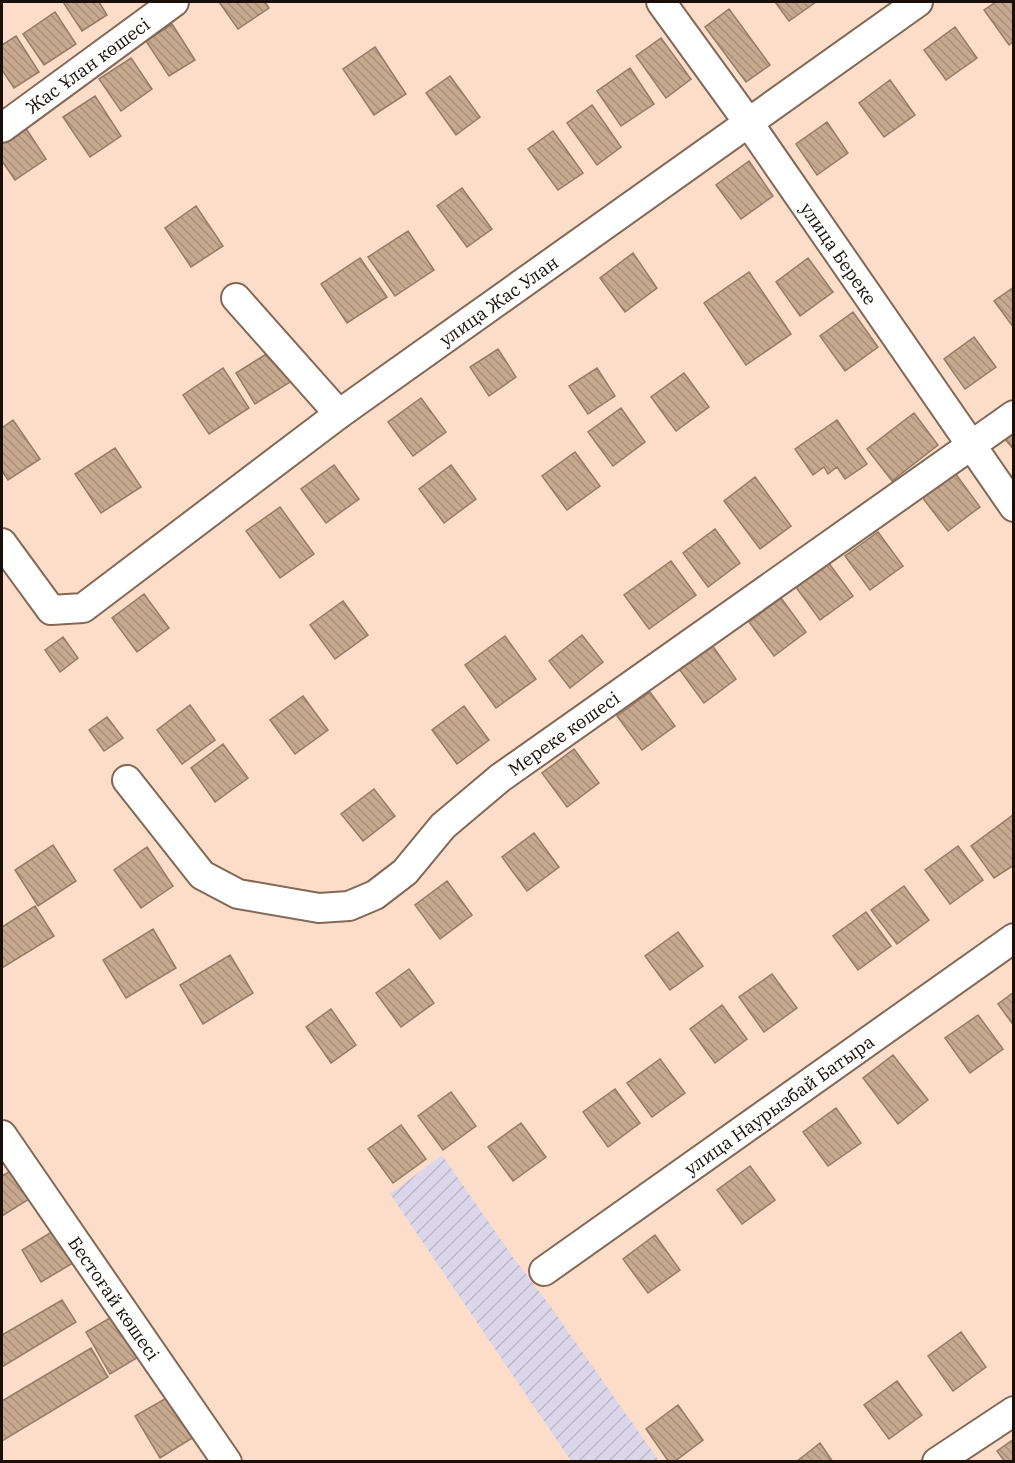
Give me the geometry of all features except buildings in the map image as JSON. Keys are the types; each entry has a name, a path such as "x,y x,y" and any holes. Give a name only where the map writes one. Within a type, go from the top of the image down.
{"street":[{"name":"Жас Ұлан көшесі","path":"2,128 174,2"},
{"name":"улица Береке","path":"661,2 748,122 1014,507"},
{"name":"улица Жас Улан","path":"2,543 51,610 83,608 339,414 918,2"},
{"path":"236,298 339,414"},
{"name":"Мереке көшесі","path":"127,780 202,875 238,894 319,908 350,906 375,895 405,872 443,826 500,778 969,444 1014,415"},
{"name":"улица Наурызбай Батыра","path":"544,1271 1014,938"},
{"name":"Бестоғай көшесі","path":"2,1135 227,1461"},
{"path":"937,1461 1014,1411"}],"shaded area":[{"path":"442,1155 659,1461 571,1461 390,1194"}]}
